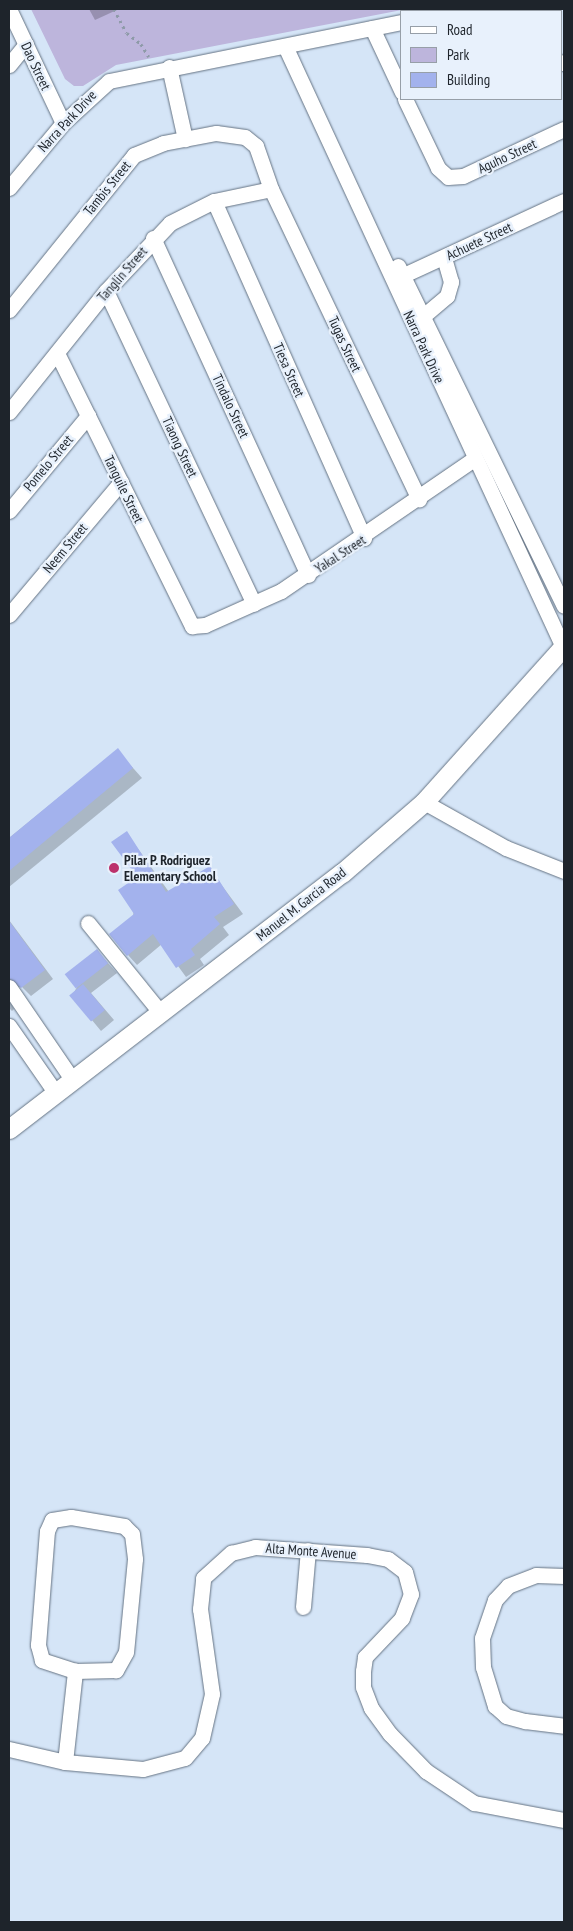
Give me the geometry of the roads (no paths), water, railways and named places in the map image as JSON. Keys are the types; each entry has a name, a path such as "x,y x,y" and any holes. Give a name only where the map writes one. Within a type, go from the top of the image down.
{"main road":[{"name":"Manuel M. Garcia Road","path":"9,1129 342,873 424,802 564,646"}],"street":[{"name":"Dao Street","path":"9,9 62,123"},
{"name":"Narra Park Drive","path":"9,188 62,123 109,81 153,70 400,22"},
{"path":"372,28 400,88"},
{"path":"9,65 26,44"},
{"name":"Narra Park Drive","path":"290,45 418,321 564,606"},
{"path":"169,67 185,139"},
{"name":"Aguho Street","path":"405,100 438,168 448,177 462,176 564,129"},
{"name":"Tambis Street","path":"9,310 134,156 185,139 216,133 245,137 256,146 272,188"},
{"name":"Tanglin Street","path":"9,412 106,291 154,238 189,210 214,201 272,188"},
{"name":"Tugas Street","path":"272,188 419,498"},
{"name":"Tiesa Street","path":"214,201 364,538"},
{"name":"Achuete Street","path":"398,278 564,201"},
{"name":"Tindalo Street","path":"154,238 308,575"},
{"path":"418,321 447,296 451,282 444,257"},
{"name":"Tiaong Street","path":"106,291 254,604"},
{"name":"Narra Park Drive","path":"418,321 475,458 564,646"},
{"name":"Tanguile Street","path":"57,353 192,626"},
{"name":"Pomelo Street","path":"9,511 88,416"},
{"name":"Yakal Street","path":"192,626 254,604 308,575 364,538 475,458"},
{"name":"Neem Street","path":"9,615 121,482"},
{"path":"424,802 506,848 564,871"},
{"path":"88,923 160,1012"},
{"path":"9,988 72,1079"},
{"path":"9,1026 55,1092"},
{"path":"61,1518 124,1526 135,1546 123,1662 108,1671 75,1671 47,1665 38,1645 47,1532 52,1520 61,1518"},
{"name":"Alta Monte Avenue","path":"9,1749 65,1762 143,1769 185,1758 202,1738 212,1694 200,1609 203,1578 231,1553 255,1547 308,1550 388,1559 405,1572 411,1594 408,1609 374,1643 363,1671 363,1687 371,1708 390,1734 426,1771 474,1803 564,1820"},
{"path":"303,1607 308,1550"},
{"path":"564,1576 536,1575 508,1586 495,1600 482,1638 484,1674 495,1706 506,1716 525,1721 564,1726"},
{"path":"65,1762 75,1671"}],"place":[{"name":"Pilar P. Rodriguez Elementary School","path":"114,868"}]}
